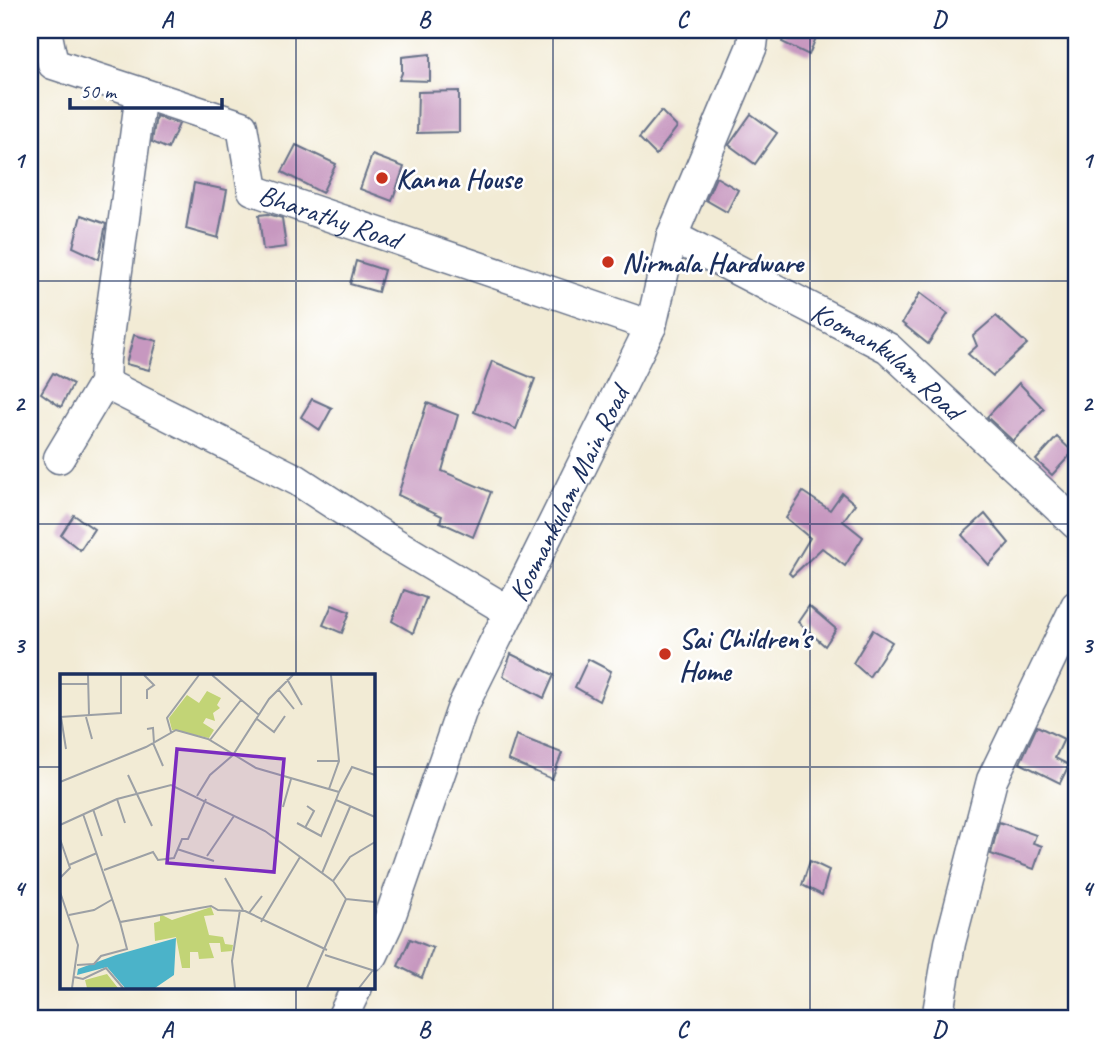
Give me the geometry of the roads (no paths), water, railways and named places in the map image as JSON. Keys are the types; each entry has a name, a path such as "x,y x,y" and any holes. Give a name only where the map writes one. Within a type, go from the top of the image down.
{"street":[{"name":"Bharathy Road","path":"46,30 53,64 242,126 253,190 651,326"},
{"name":"Koomankulam Main Road","path":"374,953 388,923 463,706 651,326 672,236 752,46 754,30"},
{"path":"59,458 104,383 141,93"},
{"name":"Koomankulam Road","path":"672,236 888,348 1076,524"},
{"path":"104,383 297,480 386,538 510,612"},
{"path":"937,1018 950,943 992,780 1076,607"},
{"path":"342,1018 357,988"}],"place":[{"name":"Kanna House","path":"382,178"},
{"name":"Nirmala Hardware","path":"608,262"},
{"name":"Sai Children's Home","path":"665,654"}]}
